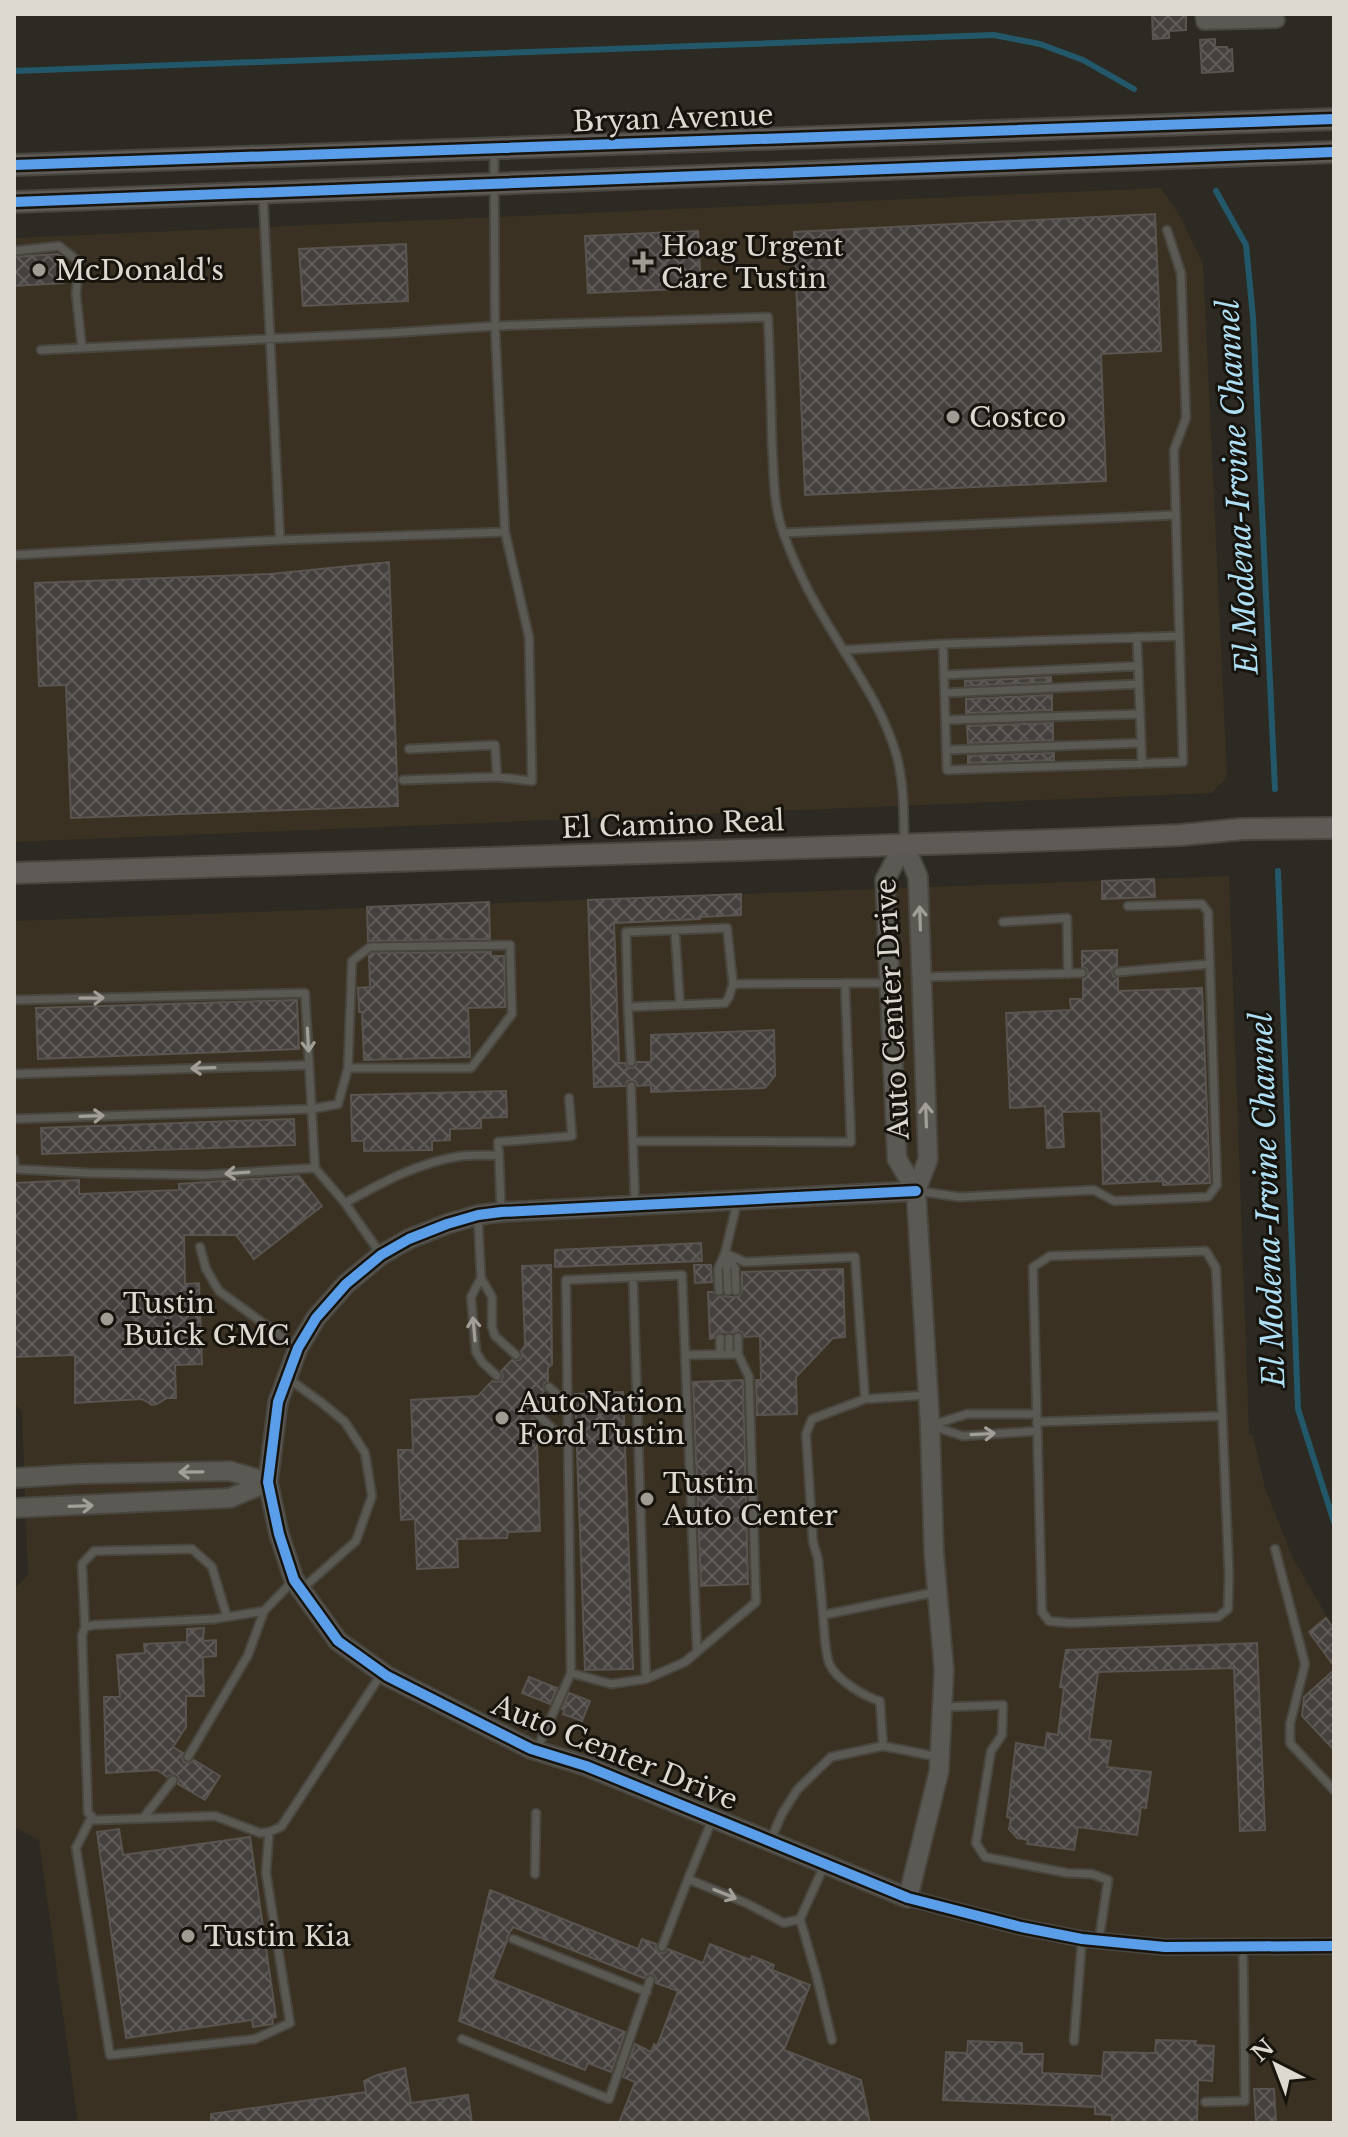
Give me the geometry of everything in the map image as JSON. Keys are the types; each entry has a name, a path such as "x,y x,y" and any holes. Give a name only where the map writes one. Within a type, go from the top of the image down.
{"main road":[{"name":"Bryan Avenue","path":"14,165 1334,119"},
{"path":"14,202 1334,152"},
{"name":"El Camino Real","path":"14,873 1099,839 1324,827"}],"street":[{"path":"1204,18 1277,20"},
{"name":"Auto Center Drive","path":"904,844 918,877 928,1159 916,1191 934,1554 944,1670 939,1771 908,1898"},
{"name":"Auto Center Drive","path":"904,844 885,880 897,1159 916,1191"},
{"name":"Auto Center Drive","path":"916,1191 501,1212 447,1224 409,1239 381,1255 346,1284 316,1318 298,1348 278,1402 268,1482 279,1534 297,1585 338,1641 382,1673 536,1751 586,1766 908,1898 1082,1939 1165,1947 1334,1946"},
{"path":"14,1478 230,1471 268,1482"},
{"path":"14,1508 230,1498 268,1482"}],"lane":[{"path":"403,780 497,777 532,781 529,637 505,532 495,326 494,148"},
{"path":"263,193 280,540"},
{"path":"943,644 947,770 1183,762 1174,450 1186,418 1181,273 1167,230"},
{"path":"14,251 59,246 79,262 76,294 82,348"},
{"path":"41,350 495,326 768,317 776,507 783,533 811,595 867,689 896,756 903,794 904,844"},
{"path":"783,533 1175,515"},
{"path":"14,555 280,540 505,532"},
{"path":"843,650 1179,636"},
{"path":"1137,637 1142,764"},
{"path":"944,675 1138,666"},
{"path":"945,693 1139,684"},
{"path":"946,720 1140,714"},
{"path":"947,750 1141,743"},
{"path":"409,749 495,745 497,777"},
{"path":"916,1191 959,1197 1094,1190 1114,1201 1208,1197 1217,1185 1208,912 1202,904 1128,906"},
{"path":"1003,922 1067,918 1068,974"},
{"path":"628,1007 725,1003 733,984 727,928 626,932 628,1007 631,1062"},
{"path":"675,931 680,1005"},
{"path":"14,1119 312,1109 338,1104 348,1068 352,961 370,947 510,945 512,1014 471,1068 348,1068"},
{"path":"1118,972 1210,964"},
{"path":"922,977 1082,973"},
{"path":"633,1141 851,1142 845,983"},
{"path":"733,984 890,983"},
{"path":"14,1000 305,993 315,1168 345,1203 381,1255"},
{"path":"14,1074 309,1065"},
{"path":"631,1086 635,1206"},
{"path":"501,1212 498,1142 572,1136 569,1098"},
{"path":"345,1203 382,1182 417,1168 460,1156 499,1155"},
{"path":"14,1159 15,1169 89,1173 204,1175 315,1168"},
{"path":"725,1253 735,1268 728,1291 718,1269 725,1253 737,1201"},
{"path":"478,1215 481,1278 492,1297 492,1327 495,1336 516,1355"},
{"path":"200,1247 206,1269 219,1291 298,1348"},
{"path":"1206,1251 1216,1268 1228,1609 1218,1617 1070,1623 1049,1621 1042,1612 1037,1422 1033,1267 1050,1256 1206,1251"},
{"path":"725,1253 745,1262 855,1257 865,1399"},
{"path":"536,1751 571,1673 566,1280 682,1275 697,1652"},
{"path":"633,1277 646,1679"},
{"path":"481,1278 471,1297 476,1352 497,1376"},
{"path":"571,1673 611,1684 646,1679 685,1662 756,1602 749,1377 720,1338"},
{"path":"729,1354 733,1338"},
{"path":"686,1355 729,1354"},
{"path":"85,1627 227,1617 264,1611 356,1541 372,1496 365,1453 345,1422 287,1377"},
{"path":"549,1387 567,1403"},
{"path":"883,1746 880,1701 867,1697 829,1664 818,1559 813,1542 806,1434 812,1419 865,1399 928,1395"},
{"path":"535,1412 568,1443"},
{"path":"930,1426 967,1414 1037,1422 1222,1416"},
{"path":"930,1426 963,1436 1037,1422"},
{"path":"227,1617 212,1567 192,1549 94,1551 82,1564 88,1813 91,1818 215,1816 260,1833 281,1827 382,1673"},
{"path":"1275,1549 1305,1664 1290,1724 1290,1743 1334,1790"},
{"path":"823,1615 937,1592"},
{"path":"188,1757 248,1655 264,1611"},
{"path":"942,1707 1003,1705 1002,1735 991,1751 976,1843 985,1857 1067,1873 1092,1874 1108,1880 1099,1940"},
{"path":"770,1841 797,1790 831,1757 883,1746 939,1757"},
{"path":"144,1817 173,1780"},
{"path":"535,1874 536,1813"},
{"path":"91,1818 76,1848 110,2055 255,2039 290,2023 266,1873 269,1832"},
{"path":"662,1947 713,1818"},
{"path":"825,1864 800,1919 832,2040"},
{"path":"688,1879 784,1923 800,1919"},
{"path":"513,1939 647,1992"},
{"path":"1074,2041 1082,1939"},
{"path":"1205,2102 1245,2101 1243,1945"},
{"path":"462,2039 609,2099 650,1980"}],"shaded area":[{"path":"1161,188 1181,218 1203,264 1227,777 1211,793 14,842 14,238"},
{"name":"Tustin Auto Center","path":"1229,876 1249,1435 1253,1435 1265,1488 1292,1556 1334,1629 1334,2123 78,2123 39,1840 14,1827 14,1590 28,1575 22,1411 14,1404 14,921"}],"building":[{"path":"1152,14 1186,14 1186,30 1169,31 1169,38 1153,39"},
{"path":"1215,39 1215,47 1232,49 1233,71 1202,73 1200,40"},
{"name":"Costco","path":"1155,214 1161,351 1101,354 1106,481 805,495 794,232"},
{"name":"Hoag Urgent Care Tustin","path":"698,231 701,288 588,293 585,236"},
{"path":"406,244 408,301 303,306 299,249"},
{"name":"McDonald's","path":"58,254 63,258 64,283 14,286 14,257"},
{"path":"389,562 398,806 71,818 66,685 39,686 35,583 270,574"},
{"path":"1051,677 1051,682 965,686 965,681"},
{"path":"1052,695 1052,710 966,713 966,699"},
{"path":"1053,723 1053,740 968,743 967,726"},
{"path":"1054,753 1054,760 968,763 968,756"},
{"path":"1154,879 1155,897 1102,899 1102,881"},
{"path":"741,894 741,915 614,923 619,1063 631,1068 637,1062 651,1062 651,1035 774,1030 775,1076 765,1088 651,1092 651,1085 637,1086 632,1080 627,1081 625,1086 594,1087 588,900"},
{"path":"489,902 490,939 368,941 367,907"},
{"path":"1117,950 1117,966 1112,972 1118,978 1118,991 1202,988 1210,1183 1163,1185 1163,1181 1103,1184 1101,1111 1062,1112 1064,1147 1047,1148 1045,1106 1010,1108 1006,1013 1071,1010 1070,999 1083,999 1083,979 1088,974 1087,969 1082,967 1082,951"},
{"path":"491,952 491,956 504,956 505,1007 468,1008 470,1057 364,1060 358,988 370,987 369,956 372,953"},
{"path":"297,1000 299,1049 38,1059 36,1008"},
{"path":"506,1091 507,1117 481,1118 481,1128 450,1129 450,1140 432,1141 432,1150 364,1151 364,1141 352,1141 351,1095"},
{"path":"294,1119 295,1145 42,1154 41,1128"},
{"name":"Tustin Buick GMC","path":"299,1176 322,1206 254,1259 236,1235 184,1235 185,1284 199,1283 202,1364 175,1365 176,1398 167,1398 152,1405 142,1399 75,1403 75,1355 14,1357 14,1183 79,1180 79,1194 179,1190 179,1184"},
{"path":"701,1243 702,1261 555,1267 555,1250"},
{"name":"AutoNation Ford Tustin","path":"551,1265 552,1364 548,1368 548,1381 544,1383 541,1395 548,1401 541,1409 534,1406 529,1411 535,1421 536,1434 546,1439 537,1444 540,1531 508,1532 507,1538 457,1539 458,1567 417,1569 415,1519 401,1520 398,1450 413,1450 411,1400 478,1396 492,1381 501,1381 501,1371 512,1360 520,1360 525,1345 522,1266"},
{"path":"694,1265 711,1265 712,1282 695,1283"},
{"path":"843,1269 845,1337 833,1338 796,1377 797,1414 757,1415 756,1380 761,1380 760,1336 744,1337 742,1332 737,1331 717,1332 710,1339 708,1292 719,1297 739,1297 742,1272"},
{"path":"743,1380 748,1584 701,1586 693,1382"},
{"path":"623,1392 633,1669 585,1670 575,1394"},
{"path":"1326,1618 1334,1629 1334,1666 1309,1632"},
{"path":"204,1628 203,1641 216,1640 216,1656 203,1657 204,1696 186,1696 186,1727 173,1747 183,1753 184,1762 194,1760 220,1776 205,1800 178,1784 179,1778 175,1774 167,1777 157,1770 106,1773 104,1697 120,1697 117,1655 145,1653 144,1644 187,1642 187,1629"},
{"path":"1257,1643 1265,1830 1240,1831 1234,1668 1098,1672 1089,1739 1111,1741 1107,1767 1151,1772 1146,1808 1141,1807 1137,1835 1078,1827 1074,1850 1027,1844 1028,1840 1017,1838 1009,1829 1011,1818 1007,1817 1016,1743 1045,1748 1047,1733 1058,1735 1064,1688 1060,1687 1066,1650"},
{"path":"1334,1670 1334,1750 1302,1716 1304,1697"},
{"path":"529,1677 557,1688 550,1704 522,1693"},
{"path":"569,1693 590,1701 582,1721 563,1714"},
{"name":"Tustin Kia","path":"119,1829 123,1855 250,1837 276,2017 272,2018 273,2024 253,2027 252,2020 126,2038 97,1832"},
{"path":"490,1890 638,1949 642,1939 656,1944 659,1953 668,1949 703,1963 710,1944 751,1960 752,1956 774,1965 772,1970 810,1985 784,2050 861,2080 870,2123 619,2123 635,2082 623,2077 635,2044 651,2052 654,2044 657,2046 678,1991 656,1983 653,1974 644,1978 513,1927 492,1979 625,2032 611,2072 588,2063 585,2070 459,2021"},
{"path":"1156,2040 1196,2041 1195,2045 1214,2046 1212,2081 1198,2080 1197,2123 1112,2123 1112,2115 1095,2114 1095,2107 943,2100 946,2052 967,2053 968,2041 1022,2043 1022,2054 1043,2054 1042,2073 1102,2076 1104,2052 1155,2053"},
{"path":"405,2068 411,2103 468,2095 472,2123 211,2123 211,2114 366,2092 364,2081"},
{"path":"1254,2089 1274,2089 1276,2123 1256,2123"}],"waterway":[{"name":"El Modena-Irvine Channel","path":"14,71 994,35 1040,44 1083,60 1134,89"},
{"name":"El Modena-Irvine Channel","path":"1216,191 1246,245 1253,317 1275,789"},
{"name":"El Modena-Irvine Channel","path":"1278,871 1298,1409 1334,1522"}],"cycle path":[{"path":"14,165 1334,119"},
{"path":"14,202 1334,152"},
{"path":"916,1191 501,1212 447,1224 409,1239 381,1255 346,1284 316,1318 298,1348 278,1402 268,1482 279,1534 294,1580 338,1641 387,1676 531,1749 586,1766 908,1898 1082,1939 1165,1947 1334,1946"}],"place":[{"name":"Hoag Urgent Care Tustin","path":"643,262"},
{"name":"McDonald's","path":"39,270"},
{"name":"Costco","path":"953,417"},
{"name":"Tustin Buick GMC","path":"107,1319"},
{"name":"AutoNation Ford Tustin","path":"502,1418"},
{"name":"Tustin Auto Center","path":"647,1499"},
{"name":"Tustin Kia","path":"188,1936"}]}
